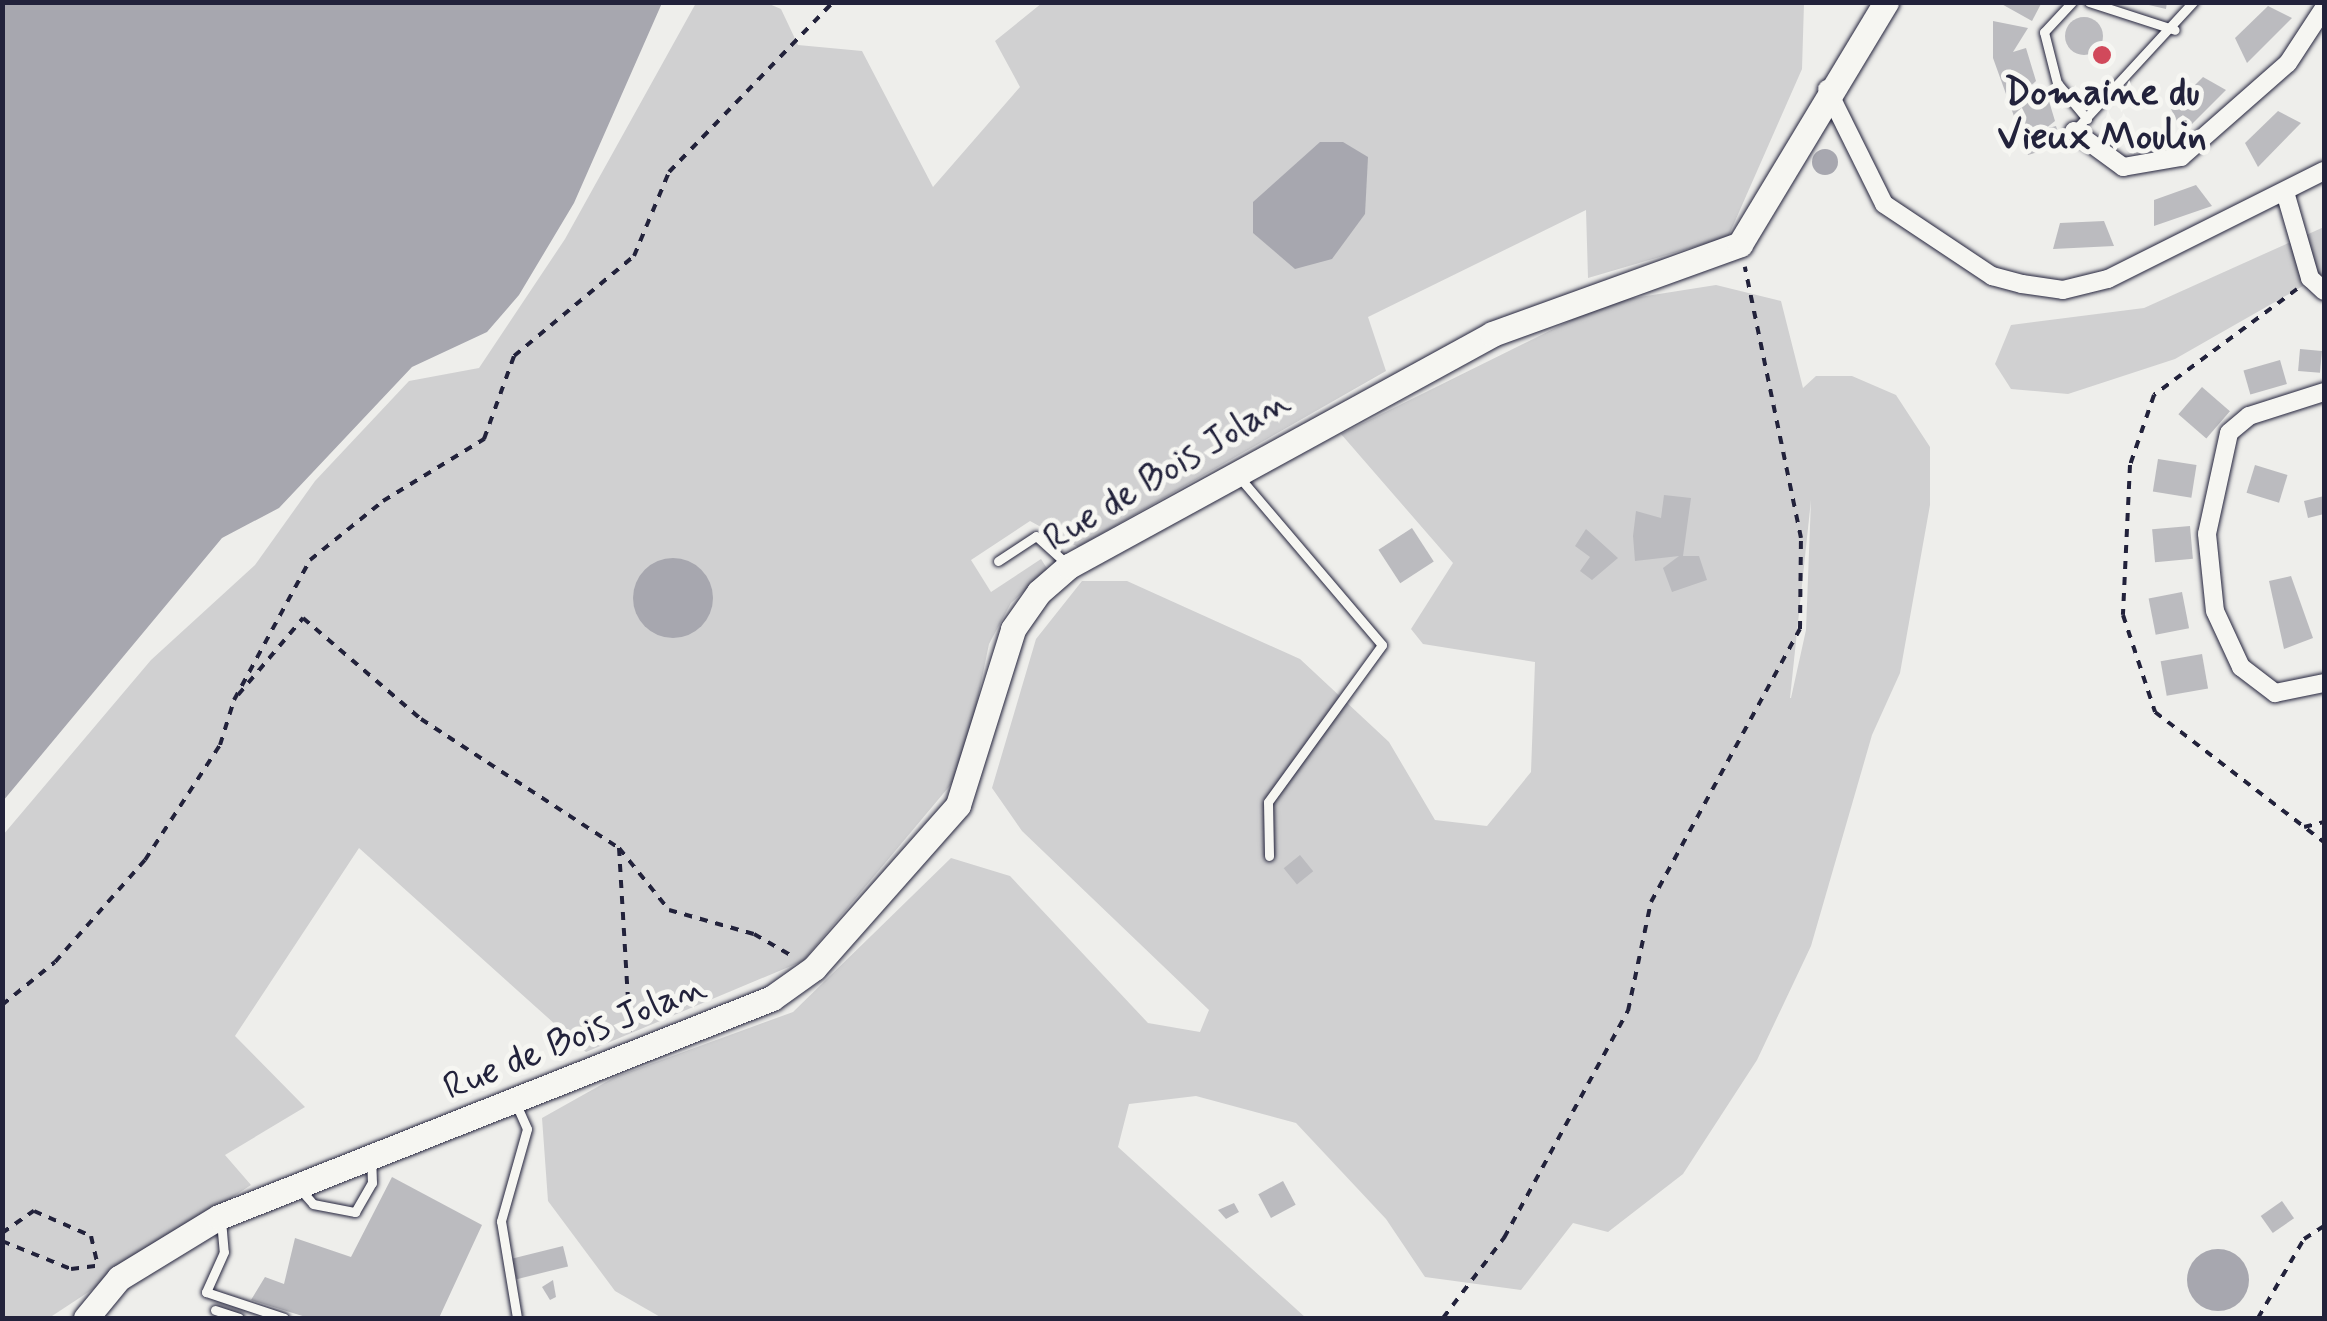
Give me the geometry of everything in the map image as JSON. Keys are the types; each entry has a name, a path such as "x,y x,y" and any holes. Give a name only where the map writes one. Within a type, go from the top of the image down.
{"street":[{"path":"1740,244 1827,89 1886,2"},
{"path":"2080,125 2100,160 2123,168 2181,157 2288,63 2324,8"},
{"path":"1827,89 1884,204 1992,276 2022,284 2064,290 2108,279 2324,171"},
{"path":"2285,192 2310,278 2324,290"},
{"name":"Rue de Bois Jolan","path":"86,1318 108,1272 219,1217 516,1104 772,998 814,968 958,805 1013,629 1069,566 1492,334 1740,244"},
{"path":"2324,392 2249,416 2229,434 2206,534 2215,611 2241,667 2275,693 2324,683"}],"lane":[{"path":"2072,2 2044,32 2057,84 2080,125 2175,30 2193,2"},
{"path":"2089,2 2175,30"},
{"path":"1235,472 1382,645 1268,802 1269,856"},
{"path":"998,561 1036,536 1069,566"},
{"path":"516,1104 527,1128 501,1221 516,1318"},
{"path":"300,1187 312,1204 355,1212 372,1183 371,1160"},
{"path":"219,1217 224,1252 206,1292 284,1318"},
{"path":"215,1310 239,1318"}],"path":[{"path":"2,1005 55,962 144,860 220,745 234,700 310,560 383,501 484,440 514,356 634,256 669,172 832,2"},
{"path":"882,2 917,2"},
{"path":"1443,1318 1504,1238 1628,1011 1652,902 1800,629 1801,538 1740,244"},
{"path":"2310,278 2254,328 2202,353 2154,395 2130,465 2123,616 2155,712 2324,842"},
{"path":"234,700 303,618 421,719 619,848 668,910 754,934 814,968"},
{"path":"2304,826 2324,822"},
{"path":"619,848 617,920 631,984 623,1021 640,1050"},
{"path":"2,1233 34,1211 91,1236 108,1272"},
{"path":"2258,1318 2304,1239 2324,1226"},
{"path":"2,1241 72,1269 108,1272"}],"shaded area":[{"path":"3,2 662,3 574,203 519,295 487,332 412,367 279,508 222,538 3,801"},
{"path":"696,3 767,3 781,9 798,45 862,51 933,187 1020,87 995,41 1042,3 1804,3 1802,69 1728,237 1588,278 1586,210 1368,317 1386,371 1078,547 1030,521 971,560 991,592 1041,559 1048,570 1011,603 989,644 963,770 803,961 586,1052 359,848 235,1036 305,1107 225,1155 251,1185 49,1318 3,1318 3,835 151,660 255,565 315,481 409,381 479,368 565,239"},
{"path":"1320,142 1343,142 1368,157 1365,214 1332,259 1295,269 1253,233 1253,202"},
{"path":"1825,149 1834,153 1838,162 1834,171 1825,175 1816,171 1812,162 1816,153"},
{"path":"2324,227 2324,274 2175,359 2068,394 2011,389 1995,364 2011,325 2144,308"},
{"path":"1716,285 1781,301 1803,388 1816,376 1852,376 1896,395 1930,447 1930,505 1900,673 1872,735 1811,946 1757,1060 1683,1174 1608,1232 1573,1223 1521,1290 1425,1277 1386,1219 1296,1123 1196,1096 1129,1104 1118,1147 1306,1318 662,1318 615,1291 548,1201 542,1118 615,1077 793,1012 951,858 1010,876 1148,1023 1200,1032 1209,1010 1022,831 992,788 1036,639 1082,581 1127,581 1300,659 1389,742 1435,820 1487,826 1531,772 1535,662 1423,644 1411,629 1453,563 1341,434 1608,302","holes":["1811,500 1806,630 1790,698"]},
{"path":"665,558 681,558 695,564 707,576 713,598 707,620 695,632 681,638 665,638 651,632 639,620 633,606 633,590 639,576 651,564"},
{"path":"2218,1249 2240,1258 2249,1280 2240,1302 2218,1311 2196,1302 2187,1280 2196,1258"}],"building":[{"path":"1998,2 2042,2 2032,21"},
{"path":"2136,2 2167,2 2166,9"},
{"path":"2268,6 2292,18 2247,63 2235,38"},
{"path":"2084,17 2097,23 2103,36 2097,49 2084,55 2071,49 2065,36 2071,23"},
{"path":"1993,21 2028,28 2013,52 2026,48 2036,81 2025,91 2037,87 2042,103 2049,101 2055,121 2045,129 2056,126 2062,145 2028,155 1993,58"},
{"path":"2203,77 2226,90 2183,133 2171,109"},
{"path":"2278,111 2301,123 2258,167 2245,143"},
{"path":"2196,185 2212,206 2154,226 2154,200"},
{"path":"2104,221 2114,246 2053,249 2060,223"},
{"path":"2300,349 2322,351 2320,373 2298,371"},
{"path":"2280,360 2287,384 2250,395 2243,370"},
{"path":"2202,387 2230,411 2206,438 2178,414"},
{"path":"2158,459 2197,465 2191,498 2153,492"},
{"path":"2255,465 2288,475 2279,503 2247,493"},
{"path":"1664,495 1691,498 1683,556 1699,556 1707,580 1672,592 1663,568 1679,556 1635,561 1636,511 1661,518"},
{"path":"2324,496 2324,514 2308,518 2304,501"},
{"path":"2190,526 2193,559 2155,562 2152,529"},
{"path":"1412,528 1434,562 1400,583 1378,550"},
{"path":"1586,529 1618,558 1592,580 1580,571 1590,557 1575,546"},
{"path":"2291,576 2313,638 2284,649 2269,581"},
{"path":"2182,592 2189,628 2156,635 2149,598"},
{"path":"2202,654 2208,688 2167,696 2161,661"},
{"path":"1300,855 1313,871 1297,885 1284,868"},
{"path":"392,1177 482,1225 439,1318 309,1318 251,1300 265,1277 284,1284 295,1238 351,1257"},
{"path":"1283,1181 1296,1205 1271,1218 1258,1194"},
{"path":"2282,1201 2294,1218 2273,1233 2261,1216"},
{"path":"1234,1203 1239,1212 1226,1219 1218,1210"},
{"path":"563,1246 568,1266 517,1279 512,1259"},
{"path":"553,1280 556,1297 550,1300 542,1287"}],"place":[{"name":"Domaine du Vieux Moulin","path":"2102,55"}]}
